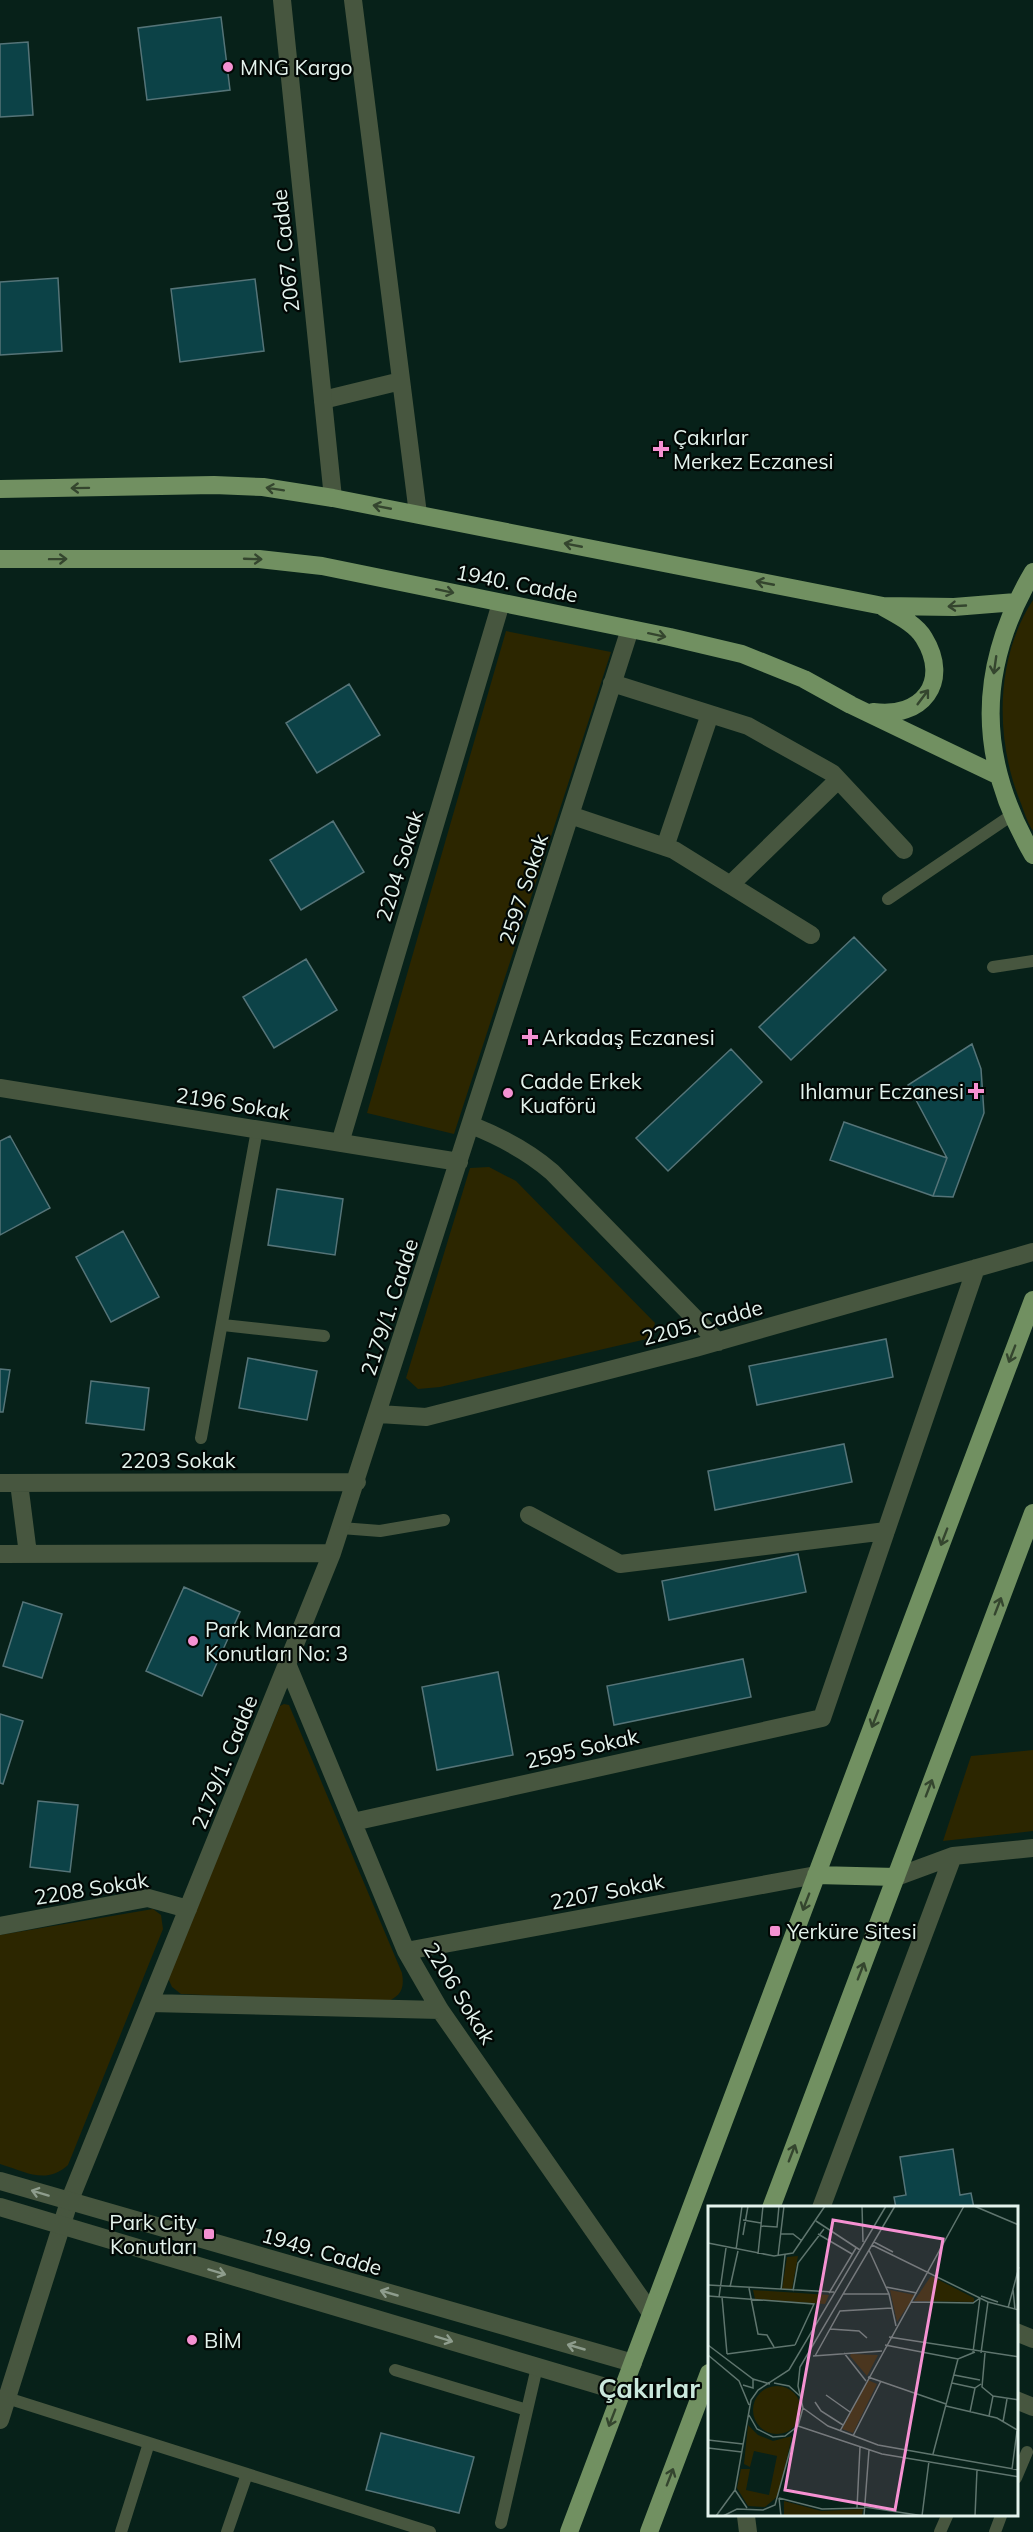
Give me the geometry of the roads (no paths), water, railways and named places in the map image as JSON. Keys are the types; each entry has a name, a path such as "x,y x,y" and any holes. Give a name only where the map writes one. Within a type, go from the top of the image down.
{"main road":[{"path":"0,489 214,485 263,487 418,514 883,606 954,607 1016,602"},
{"name":"1940. Cadde","path":"0,559 259,559 322,566 630,629 742,654 804,679 851,705 997,775"},
{"path":"1033,572 1016,602 995,658 989,716 997,775 1012,815 1033,855"},
{"path":"851,705 874,712 898,713 920,704 934,683 934,659 923,636 908,622 883,606"},
{"path":"569,2532 1033,1300"},
{"path":"772,2206 1033,1513"},
{"path":"816,1875 896,1876"},
{"path":"649,2532 708,2376"}],"street":[{"name":"2067. Cadde","path":"282,0 333,498"},
{"path":"353,0 418,514"},
{"path":"323,400 401,381"},
{"name":"2204 Sokak","path":"340,1143 501,603"},
{"name":"2597 Sokak","path":"459,1162 630,629"},
{"path":"612,683 748,726 832,773 904,850"},
{"path":"665,847 710,714"},
{"path":"730,885 838,780"},
{"path":"570,815 665,847 811,935"},
{"name":"2196 Sokak","path":"0,1088 459,1162"},
{"path":"471,1125 502,1138 537,1159 552,1172 718,1342"},
{"name":"2179/1. Cadde","path":"0,2420 69,2202 332,1554 459,1162"},
{"name":"2205. Cadde","path":"379,1414 426,1417 718,1342 1033,1252"},
{"path":"529,1515 620,1564 886,1531 976,1268"},
{"name":"2203 Sokak","path":"0,1483 357,1482"},
{"path":"19,1483 28,1554"},
{"name":"2595 Sokak","path":"353,1822 822,1718 886,1531"},
{"path":"0,1554 332,1554"},
{"name":"2206 Sokak","path":"288,1666 406,1951 440,2010 651,2313"},
{"path":"896,1876 953,1856 1033,1848"},
{"path":"822,2206 953,1856"},
{"name":"2207 Sokak","path":"406,1951 816,1875"},
{"name":"2208 Sokak","path":"0,1926 148,1898 188,1909"},
{"path":"150,2003 440,2010"},
{"name":"1949. Cadde","path":"0,2181 633,2363"},
{"path":"0,2207 622,2392"},
{"path":"1018,2332 1033,2339"},
{"path":"1018,2400 1033,2407"},
{"path":"746,2517 748,2532"}],"lane":[{"path":"888,899 1012,815"},
{"path":"993,967 1033,961"},
{"path":"201,1438 258,1130"},
{"path":"223,1325 324,1336"},
{"path":"341,1528 380,1532 444,1520"},
{"path":"501,2523 537,2367"},
{"path":"394,2370 528,2410"},
{"path":"7,2398 430,2532"},
{"path":"121,2532 149,2443"},
{"path":"1018,2475 1027,2452"},
{"path":"227,2532 247,2474"},
{"path":"940,2532 947,2517"},
{"path":"995,2532 1001,2517"}],"place":[{"name":"MNG Kargo","path":"228,67"},
{"name":"Çakırlar Merkez Eczanesi","path":"661,449"},
{"name":"Arkadaş Eczanesi","path":"530,1037"},
{"name":"Ihlamur Eczanesi","path":"976,1091"},
{"name":"Cadde Erkek Kuaförü","path":"508,1093"},
{"name":"Park Manzara Konutları No: 3","path":"193,1641"},
{"name":"Yerküre Sitesi","path":"775,1931"},
{"name":"Park City Konutları","path":"209,2234"},
{"name":"BİM","path":"192,2340"}],"district":[{"name":"Çakırlar","path":"649,2388"}]}
